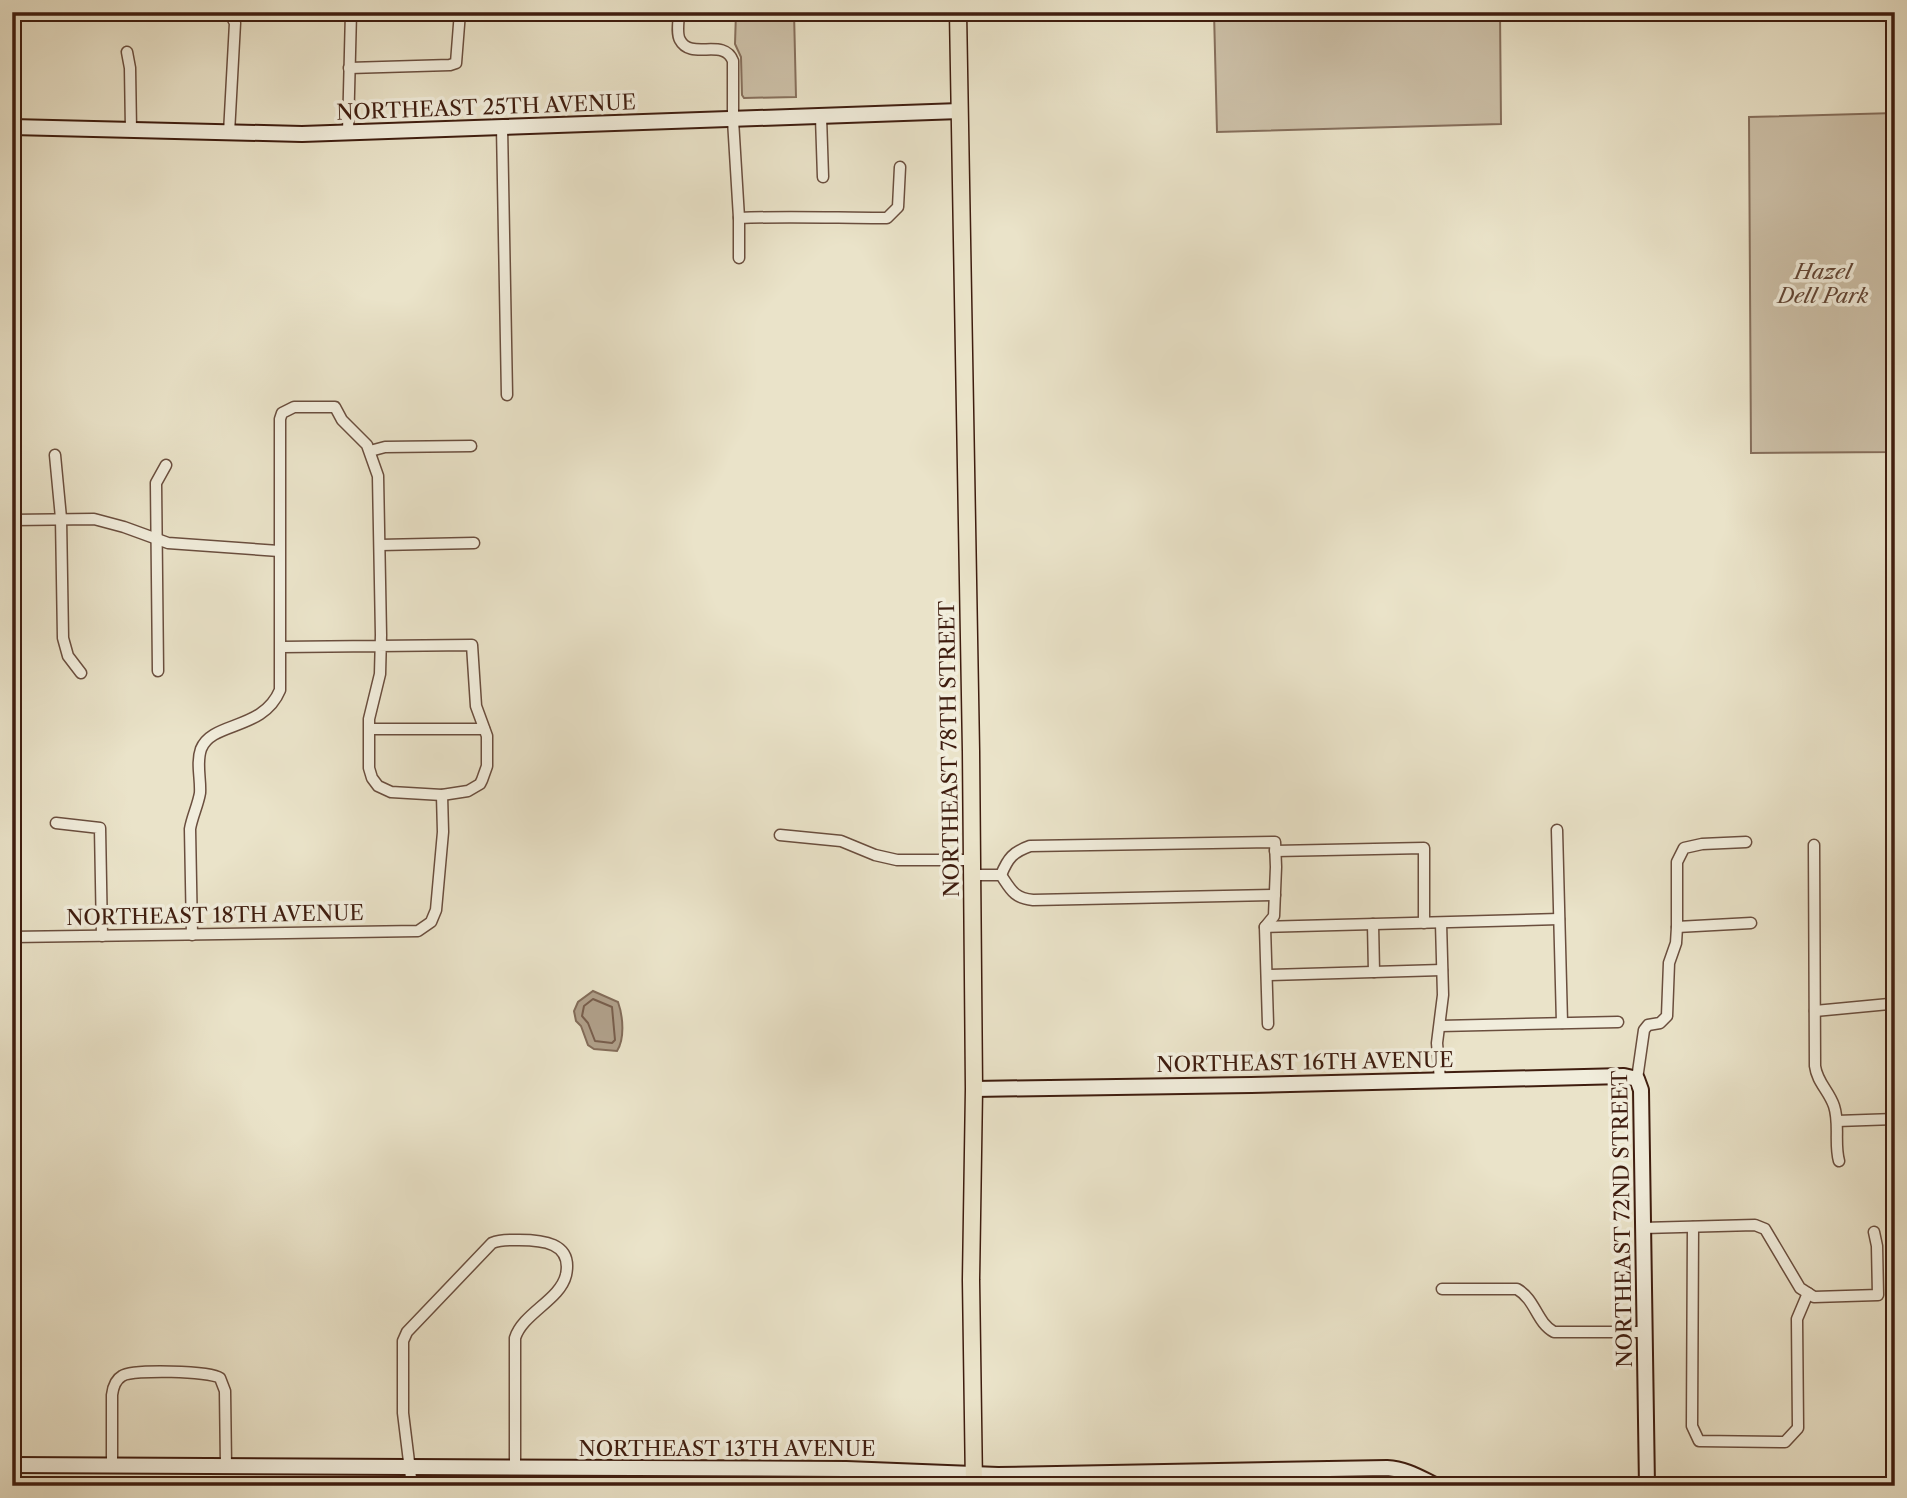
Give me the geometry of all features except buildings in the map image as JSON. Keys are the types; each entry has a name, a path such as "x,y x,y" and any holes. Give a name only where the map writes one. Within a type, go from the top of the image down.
{"main road":[{"name":"NORTHEAST 78TH STREET","path":"958,12 972,868 974,1089 971,1280 974,1480"}],"street":[{"path":"229,12 235,23 229,132"},
{"path":"348,132 351,12"},
{"path":"349,68 456,63 460,12"},
{"path":"679,12 679,34 682,43 690,48 723,50 732,57 733,120 740,218 739,258"},
{"path":"127,52 130,68 131,130"},
{"name":"NORTHEAST 25TH AVENUE","path":"12,127 348,132 960,111"},
{"path":"821,117 823,177"},
{"path":"502,127 507,395"},
{"path":"740,218 887,218 898,206 900,167"},
{"path":"192,935 190,830 200,795 201,748 216,732 250,720 267,710 275,702 280,690 280,419 282,413 294,407 335,407 340,416 363,439 370,451 379,481 381,644 380,674 370,711 369,768 372,778 378,786 391,792 442,795 473,789 480,784 486,766 487,736 476,706 472,645 381,644 282,647"},
{"path":"370,451 385,447 471,446"},
{"path":"55,455 61,518 63,638 68,656 81,673"},
{"path":"158,671 156,483 166,465"},
{"path":"12,520 61,518 106,521 168,543 279,551"},
{"path":"380,545 474,543"},
{"path":"370,729 484,729"},
{"name":"NORTHEAST 18TH AVENUE","path":"12,937 418,931 431,922 436,910 443,832 442,795"},
{"path":"56,823 100,828 102,936"},
{"path":"1557,830 1562,1023"},
{"path":"780,835 841,841 875,855 897,860 972,868 1000,875 1020,899 1275,895"},
{"path":"1000,875 1008,858 1015,851 1030,846 1275,842 1274,916 1265,927 1268,1024"},
{"path":"1746,842 1702,844 1684,848 1676,862 1677,927 1751,922"},
{"path":"1814,845 1816,1074 1830,1096 1837,1121 1839,1161"},
{"path":"1275,851 1423,848 1423,923"},
{"path":"1265,927 1559,919"},
{"path":"1440,1080 1437,1043 1442,970 1441,923"},
{"path":"1373,924 1374,972"},
{"name":"NORTHEAST 72ND STREET","path":"1647,1485 1641,1090 1637,1079 1644,1030 1648,1025 1660,1023 1667,1016 1669,963 1676,943 1677,927"},
{"path":"1267,975 1442,970"},
{"path":"1815,1011 1889,1004 1895,1001"},
{"path":"1440,1026 1618,1022"},
{"name":"NORTHEAST 16TH AVENUE","path":"974,1089 1624,1076 1637,1079"},
{"path":"1837,1121 1895,1119"},
{"path":"1643,1228 1755,1226 1765,1229 1800,1288 1814,1297 1878,1295 1877,1246 1874,1233"},
{"path":"1693,1227 1692,1426 1699,1441 1785,1442 1798,1428 1797,1319 1808,1293"},
{"path":"412,1486 404,1413 404,1336 495,1242 546,1241 557,1248 566,1259 565,1278 561,1286 522,1326 515,1338 515,1467"},
{"path":"1442,1289 1517,1289 1530,1300 1544,1325 1554,1332 1645,1332"},
{"path":"112,1465 112,1395 117,1380 134,1373 208,1373 220,1378 225,1391 226,1466"},
{"name":"NORTHEAST 13TH AVENUE","path":"12,1465 846,1469 974,1480 1398,1468 1437,1486"},
{"path":"1316,1486 1318,1469"},
{"path":"1624,1486 1647,1485"}],"green space":[{"path":"736,12 794,12 796,97 744,98 741,57 735,44"},
{"path":"1214,12 1500,12 1501,124 1217,132"},
{"name":"Hazel Dell Park","path":"1895,113 1895,452 1751,453 1749,117"}],"water":[{"path":"593,991 618,1002 622,1027 617,1051 594,1049 588,1045 581,1026 576,1021 574,1011 578,1002"}]}
